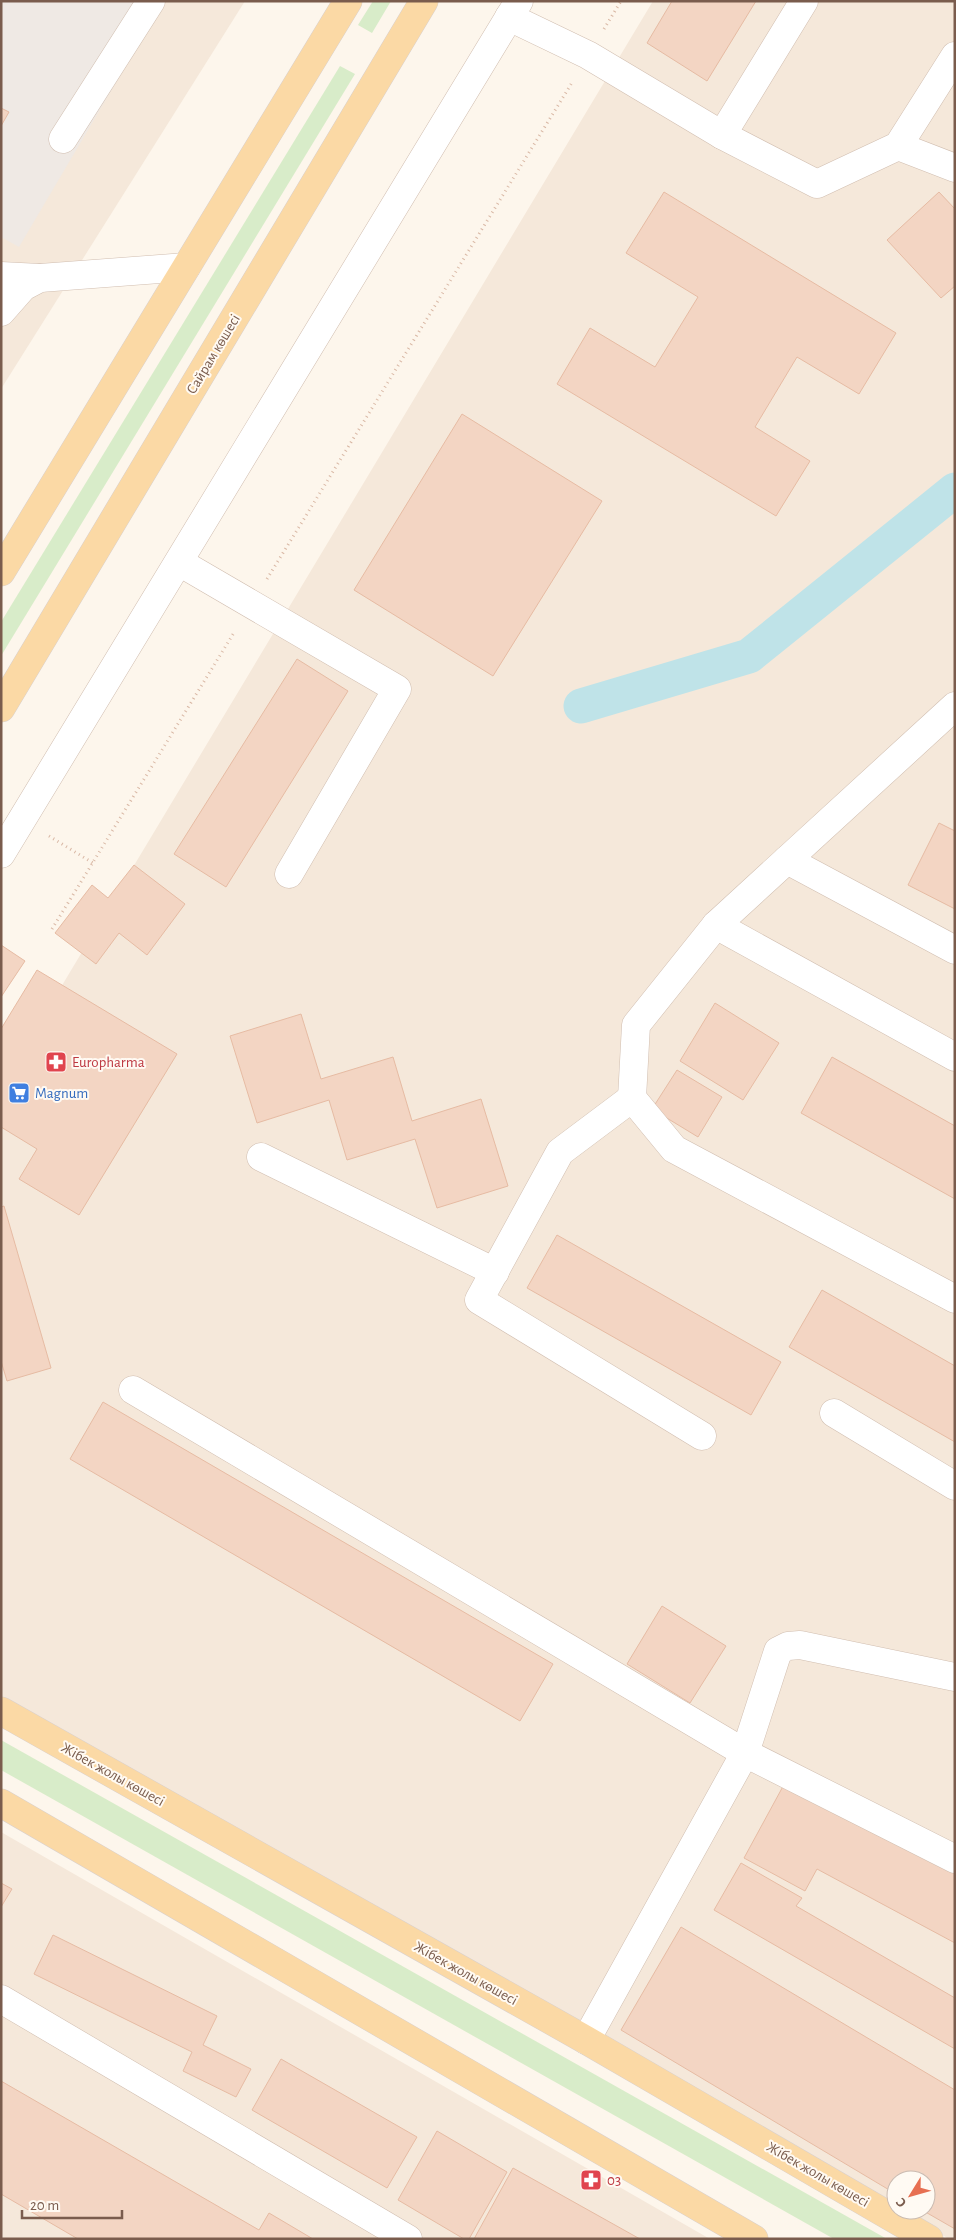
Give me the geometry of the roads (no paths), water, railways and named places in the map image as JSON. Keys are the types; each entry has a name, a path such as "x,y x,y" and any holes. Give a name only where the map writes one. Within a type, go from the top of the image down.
{"main road":[{"path":"1,572 348,1"},
{"name":"Сайрам көшесі","path":"1,708 424,1"},
{"name":"Жібек жолы көшесі","path":"1,1711 586,2040 929,2239"},
{"path":"1,1803 754,2239"}],"lane":[{"path":"63,139 151,1"},
{"path":"722,135 804,1"},
{"path":"1,854 514,9 722,135 817,184 898,146 955,56"},
{"path":"898,146 955,168"},
{"path":"1,276 40,278 186,268"},
{"path":"1,312 23,287 40,278"},
{"path":"179,562 396,689 289,874"},
{"path":"955,706 716,925 636,1025 632,1098 674,1149 955,1298"},
{"path":"787,860 955,950"},
{"path":"716,925 955,1056"},
{"path":"632,1098 560,1152 479,1300 702,1436"},
{"path":"261,1157 495,1272"},
{"path":"133,1390 745,1753 955,1859"},
{"path":"834,1414 955,1486"},
{"path":"586,2040 745,1753 778,1651 788,1646 800,1645 955,1677"},
{"path":"1,1999 391,2234"}],"waterway":[{"path":"581,706 749,656 955,490"}],"place":[{"name":"Europharma","path":"56,1062"},
{"name":"Magnum","path":"19,1093"},
{"name":"03","path":"591,2180"}]}
